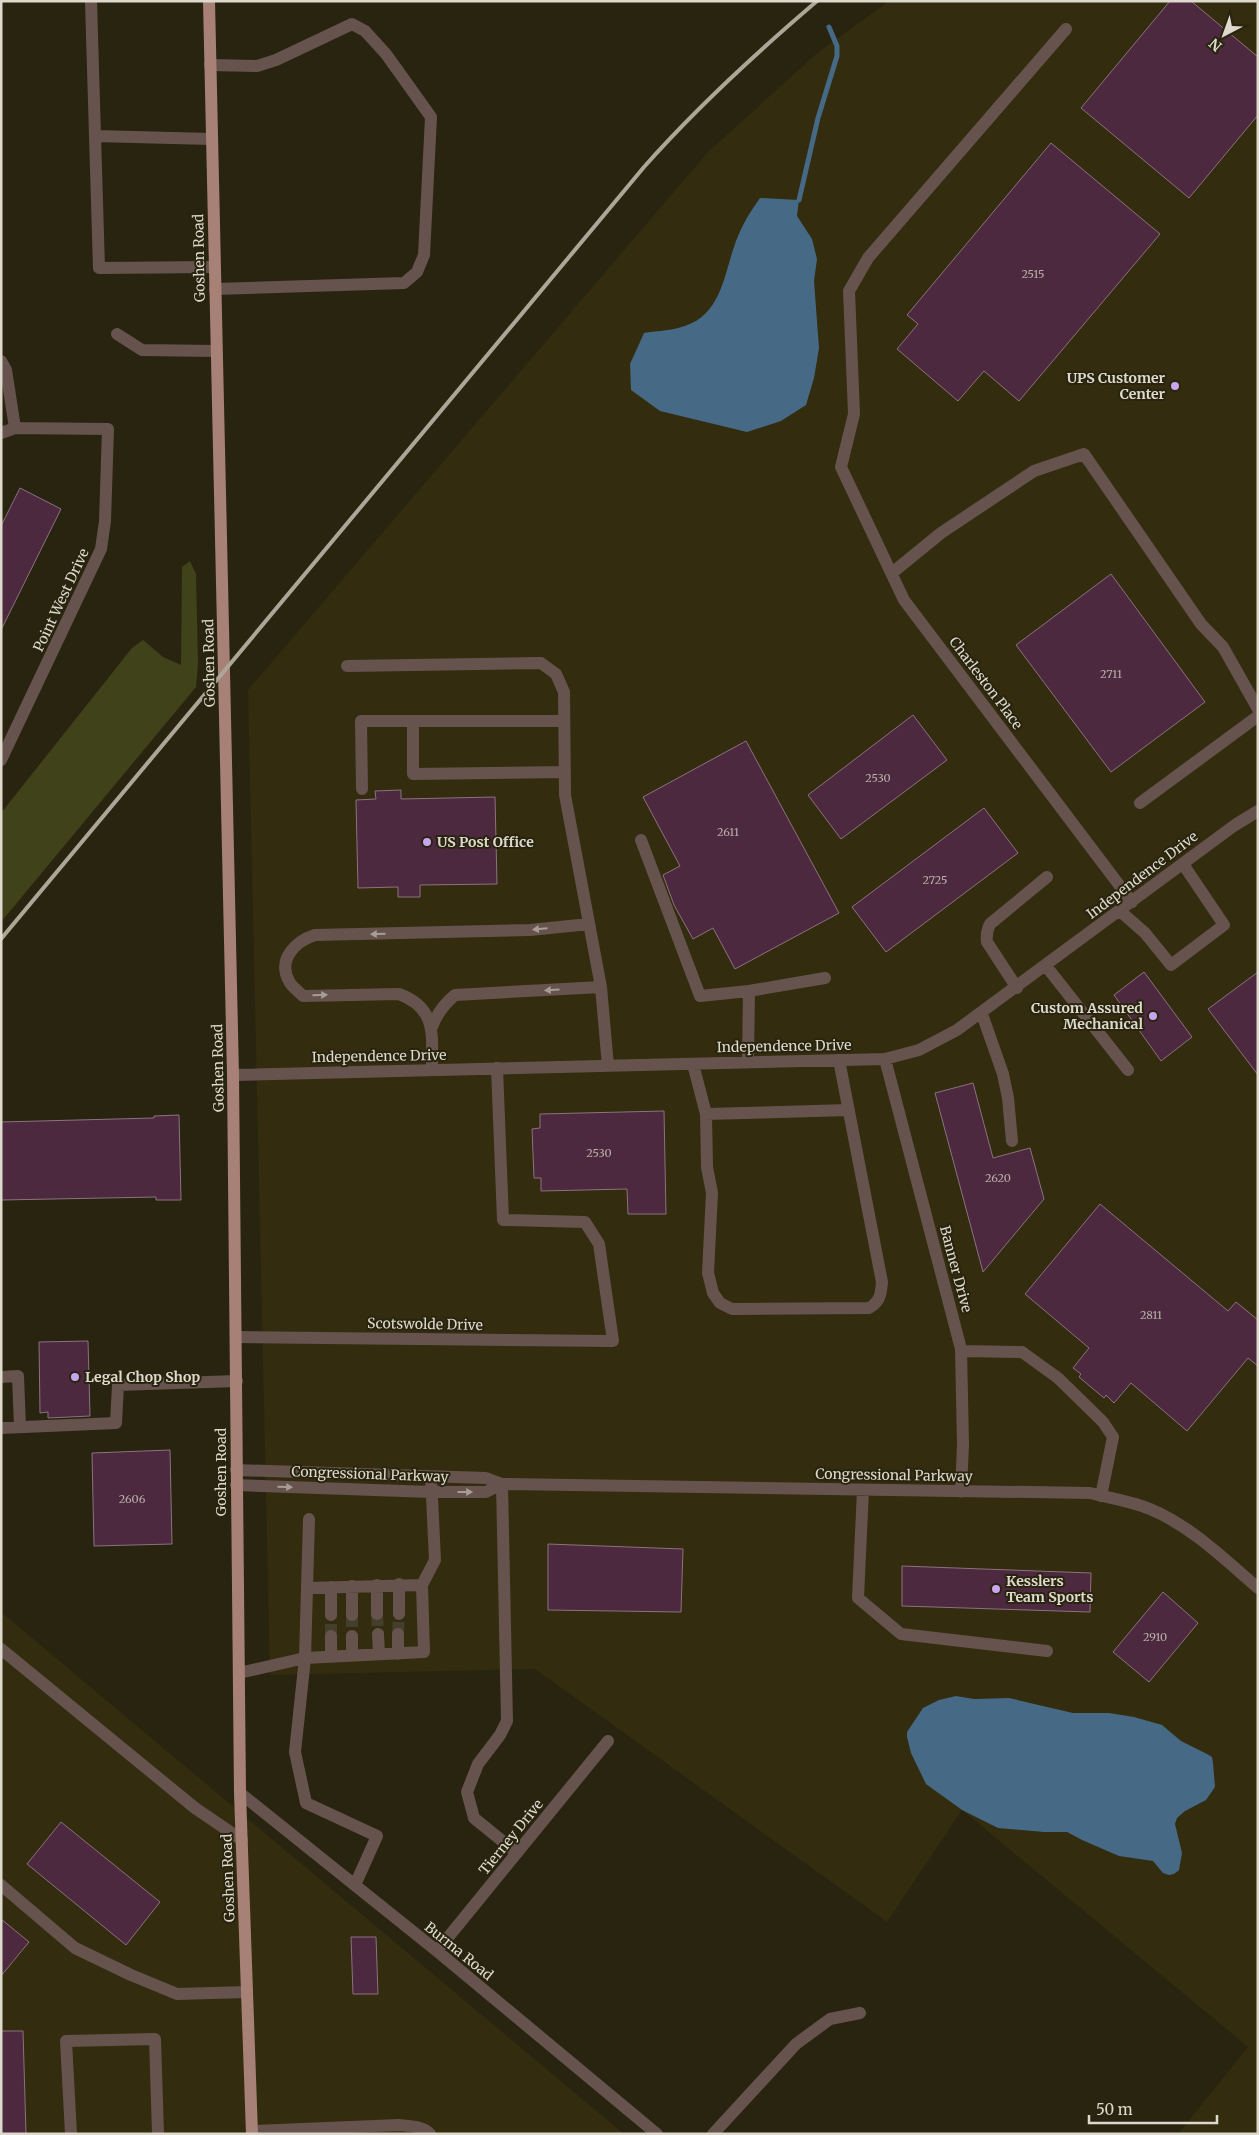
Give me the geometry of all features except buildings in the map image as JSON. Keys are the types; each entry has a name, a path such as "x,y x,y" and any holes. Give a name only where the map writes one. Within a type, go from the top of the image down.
{"main road":[{"name":"Goshen Road","path":"209,1 233,1074 240,1793 252,2132"}],"street":[{"path":"91,1 99,268 214,267"},
{"path":"210,65 257,66 276,60 352,24 365,31 386,54 431,117 424,255 416,272 404,283 215,289"},
{"name":"Charleston Place","path":"1066,29 868,258 849,291 854,414 841,467 904,600 1132,902"},
{"path":"95,136 211,139"},
{"path":"117,334 142,350 216,351"},
{"path":"1,362 6,370 15,428"},
{"name":"Point West Drive","path":"1,433 15,428 108,429 101,549 1,760"},
{"path":"892,573 941,533 1034,471 1084,454 1201,624 1223,647 1258,709"},
{"path":"347,666 541,663 556,674 564,692 565,795 600,988 608,1066"},
{"path":"1140,803 1258,716"},
{"path":"362,789 361,720 413,722 564,721"},
{"path":"413,722 413,774 565,772"},
{"name":"Independence Drive","path":"233,1074 885,1059 919,1050 982,1014 1235,825 1258,811"},
{"path":"640,840 700,996 824,978"},
{"path":"1120,911 1145,933 1171,965 1224,925 1183,864"},
{"path":"1017,988 987,942 986,935 990,924 1047,877"},
{"path":"432,1028 424,1012 412,999 399,994 303,996 289,981 285,964 291,951 302,939 315,935 530,930 589,924"},
{"path":"1046,966 1128,1070"},
{"path":"432,1070 432,1028 436,1017 445,1003 455,995 600,988"},
{"path":"748,990 748,1061"},
{"path":"982,1014 1003,1074 1008,1098 1012,1142"},
{"name":"Banner Drive","path":"885,1059 962,1351 963,1444 961,1492"},
{"path":"693,1064 706,1114 707,1167 712,1193 708,1273 713,1293 720,1303 732,1310 869,1308 877,1304 881,1294 882,1282 839,1060"},
{"name":"Scotswolde Drive","path":"237,1337 613,1341 599,1244 585,1222 503,1220 497,1068"},
{"path":"706,1114 849,1110"},
{"path":"962,1351 1022,1352 1058,1378 1103,1422 1113,1437 1102,1496"},
{"path":"1,1377 18,1376 20,1427"},
{"path":"1,1428 116,1423 118,1385 237,1381"},
{"name":"Congressional Parkway","path":"236,1470 486,1478 502,1484 1090,1493 1149,1509 1169,1518 1200,1539 1258,1588"},
{"path":"239,1673 305,1658 424,1652 422,1585 435,1560 431,1477"},
{"path":"502,1484 507,1721 500,1736 478,1764 467,1792 474,1818 517,1853"},
{"name":"Congressional Parkway","path":"236,1485 431,1492 486,1492 502,1484"},
{"path":"863,1490 858,1598 901,1634 1047,1651"},
{"path":"309,1519 305,1658 295,1752 306,1803 377,1836 355,1885"},
{"path":"308,1588 400,1584 422,1585"},
{"path":"399,1614 400,1584"},
{"path":"377,1585 377,1614"},
{"path":"352,1586 352,1615"},
{"path":"331,1587 331,1616"},
{"path":"378,1634 379,1654"},
{"path":"398,1634 398,1654"},
{"path":"331,1636 331,1656"},
{"path":"352,1636 352,1656"},
{"path":"1,1648 195,1808 242,1840"},
{"name":"Tierney Drive","path":"437,1951 608,1742"},
{"name":"Burma Road","path":"240,1793 437,1951 657,2134"},
{"path":"1,1884 75,1948 131,1975 177,1994 247,1992"},
{"path":"713,2134 796,2044 830,2019 860,2013"},
{"path":"71,2134 66,2041 155,2039 158,2134"},
{"path":"252,2132 341,2130 399,2125 414,2126 427,2130 430,2134"}],"shaded area":[{"path":"889,1 1258,1 1258,2134 1178,2134 1248,2047 962,1810 887,1922 535,1669 270,1675 248,690 708,152 816,54"},
{"path":"1,1612 624,2134 1,2134"}],"green space":[{"path":"190,561 196,574 198,664 196,687 1,922 1,813 132,648 143,640 163,657 181,665 182,567"}],"water":[{"path":"760,198 799,200 797,216 812,239 817,259 814,281 819,348 814,378 806,405 781,421 747,432 660,411 631,390 630,364 644,333 674,329 693,323 704,315 719,294 738,235"},
{"path":"956,1696 974,1699 1009,1698 1073,1713 1109,1713 1134,1717 1162,1725 1181,1741 1212,1757 1215,1787 1206,1800 1185,1811 1177,1818 1175,1824 1182,1853 1179,1870 1169,1875 1163,1873 1153,1861 1119,1856 1067,1832 998,1828 962,1810 926,1784 911,1753 907,1732 923,1708 939,1700"}],"waterway":[{"path":"799,200 818,118 837,56 837,46 829,27"}],"tunnel":[{"path":"377,1614 378,1634"},
{"path":"398,1634 399,1614"},
{"path":"331,1615 331,1636"},
{"path":"352,1615 352,1636"}],"railway":[{"path":"1,939 644,167 728,81 817,1"}],"place":[{"name":"UPS Customer Center","path":"1175,386"},
{"name":"US Post Office","path":"427,842"},
{"name":"Custom Assured Mechanical","path":"1153,1016"},
{"name":"Legal Chop Shop","path":"75,1377"},
{"name":"Kesslers Team Sports","path":"996,1589"}]}
